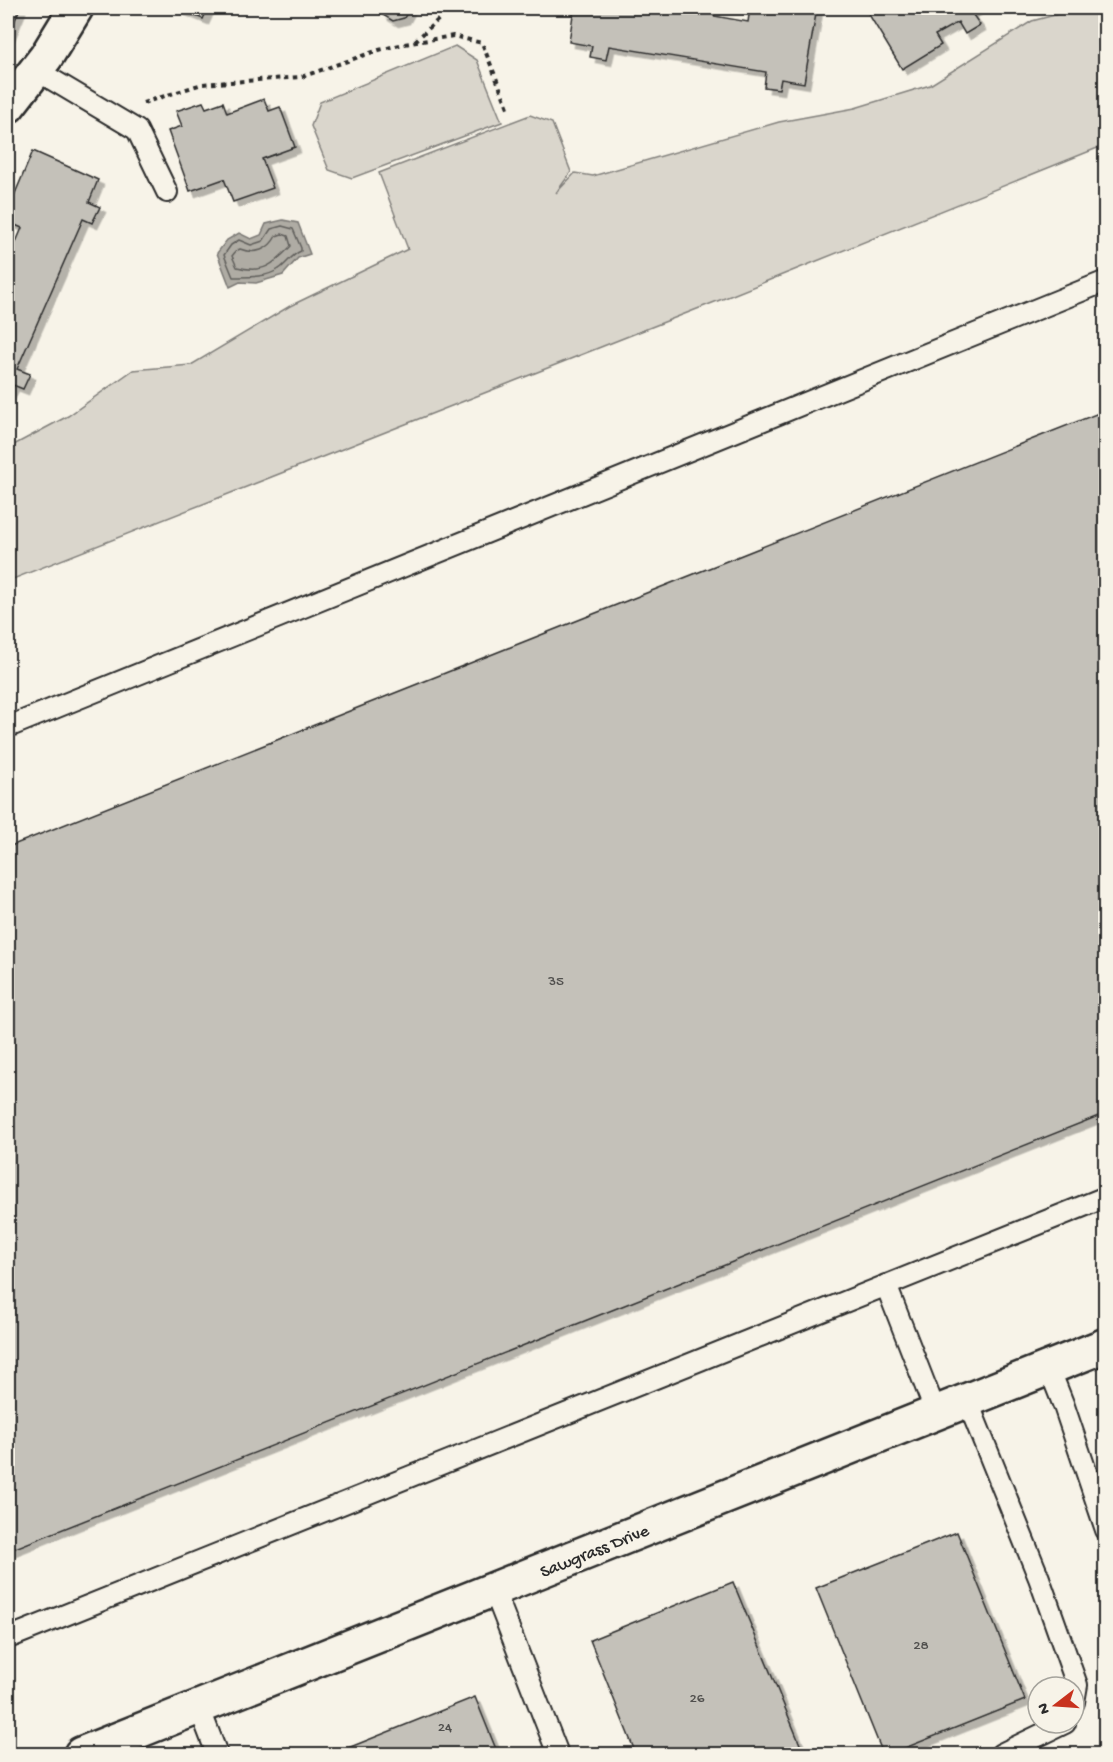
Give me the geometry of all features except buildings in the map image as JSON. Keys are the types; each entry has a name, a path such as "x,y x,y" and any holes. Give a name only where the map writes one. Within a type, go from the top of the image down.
{"street":[{"path":"8,106 36,70 76,8"},
{"name":"Sawgrass Drive","path":"81,1755 1106,1346"}],"lane":[{"path":"36,70 137,130 167,192"},
{"path":"8,727 1106,281"},
{"path":"8,1638 1106,1197"},
{"path":"886,1286 936,1413"},
{"path":"1049,1368 1106,1530"},
{"path":"967,1400 1039,1578 1073,1675"},
{"path":"494,1590 558,1755"},
{"path":"199,1707 217,1755"},
{"path":"1001,1755 1041,1735"}],"path":[{"path":"414,42 451,8"},
{"path":"8,43 13,31"},
{"path":"110,114 202,84 300,76 380,50 453,36 482,43 509,110"}],"shaded area":[{"path":"1081,8 1105,8 1105,145 725,298 8,581 8,448 68,416 133,370 191,365 290,306 408,249 379,173 530,115 552,123 571,172 556,193 575,173 593,176 779,122 855,108 930,85 1032,21"},
{"path":"455,46 477,60 502,122 352,178 329,170 311,126 320,102"}],"water":[{"path":"283,220 298,223 310,254 298,258 283,275 256,283 240,282 230,287 217,253 227,240 239,233 251,239 261,235 266,224"}]}
